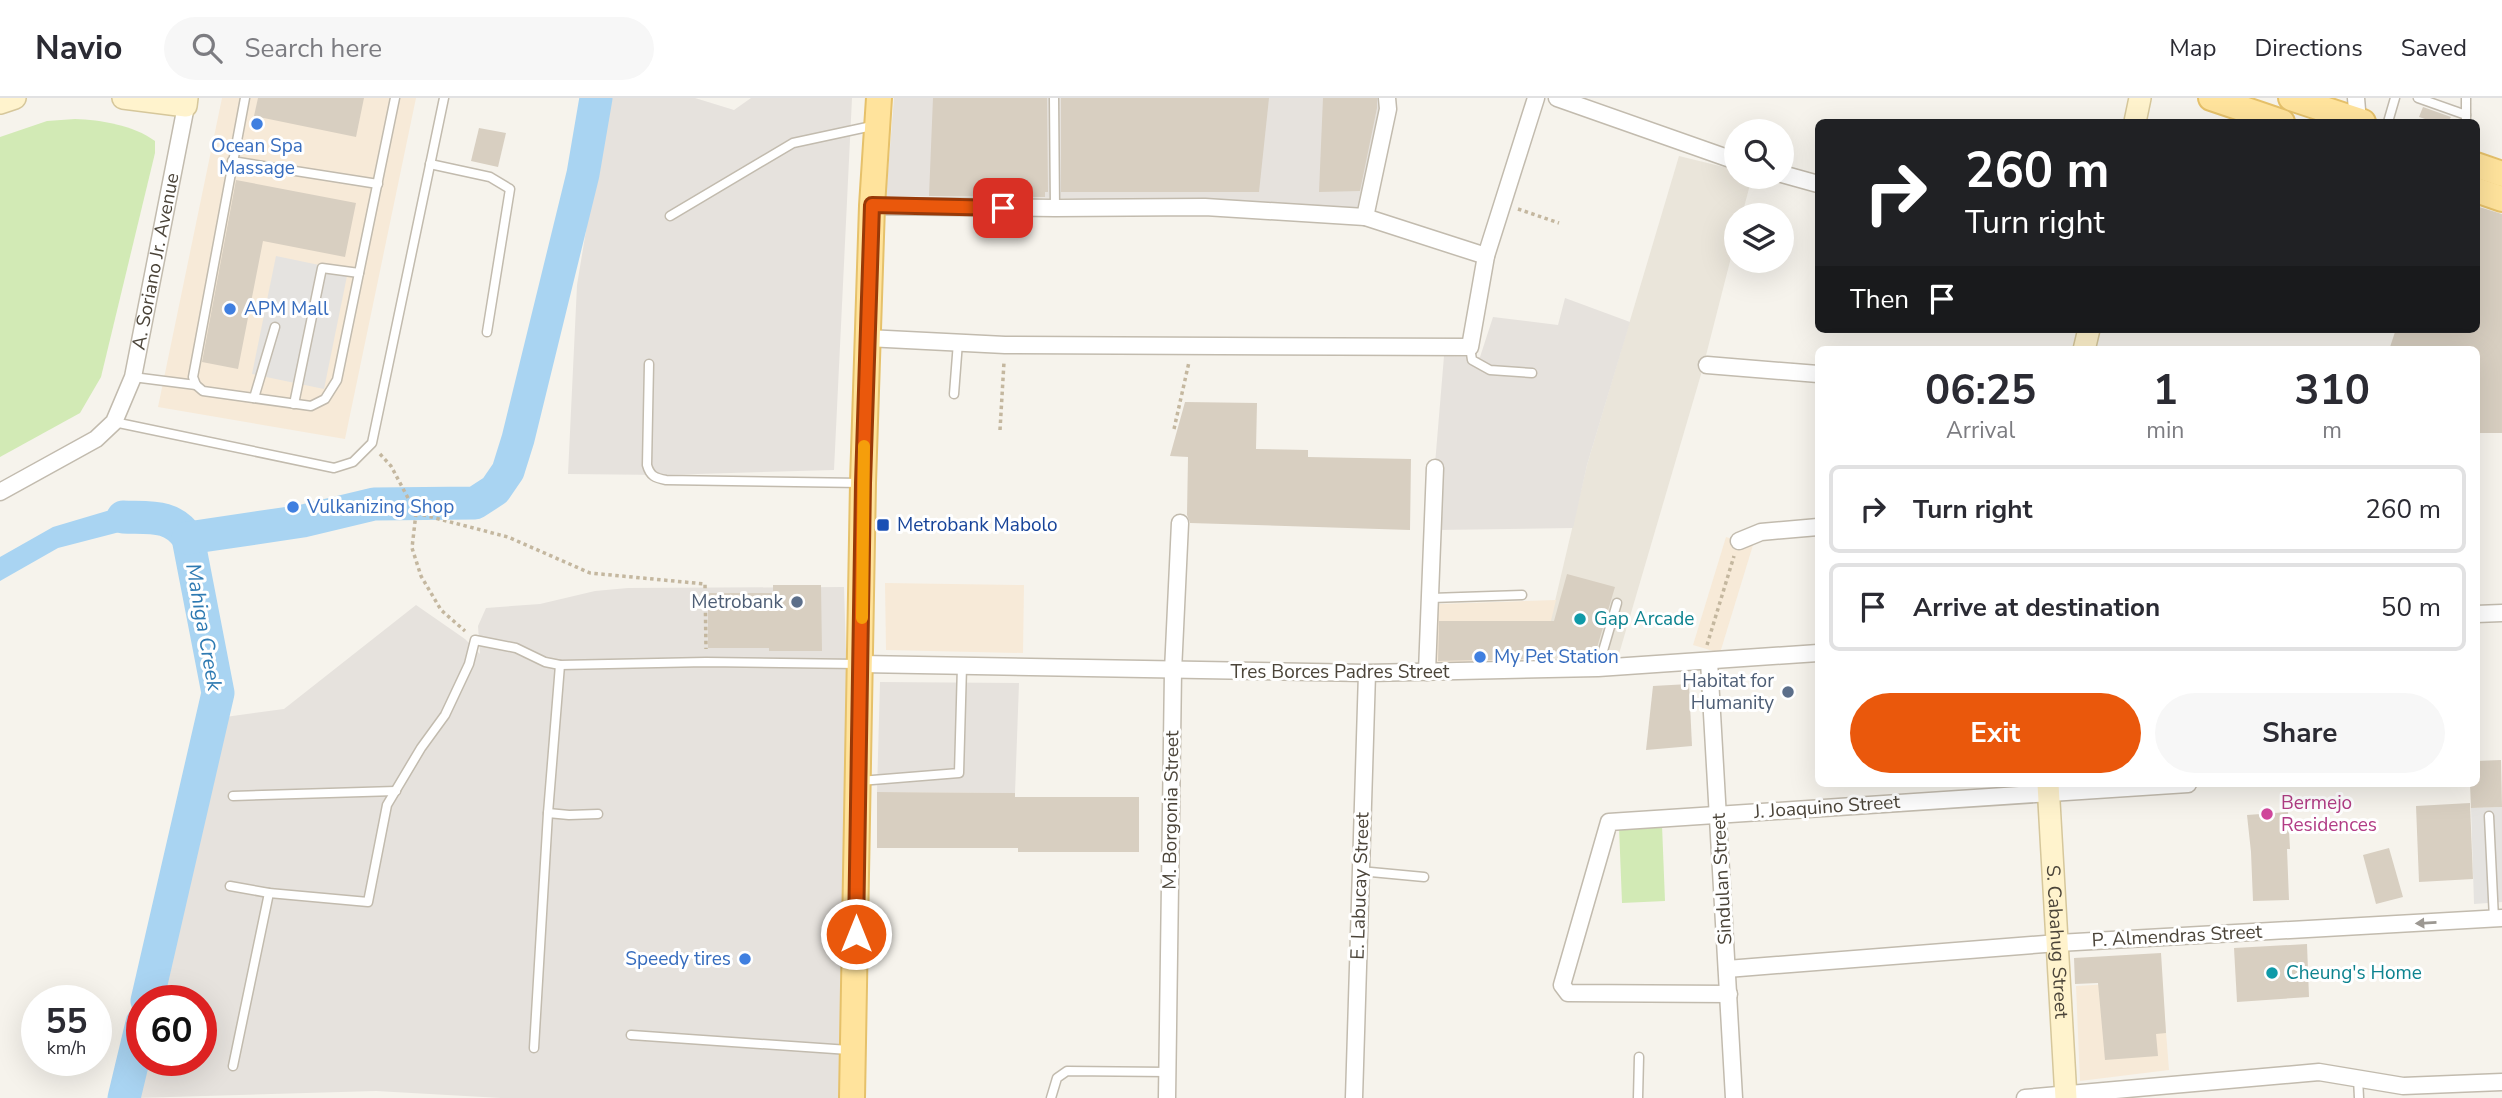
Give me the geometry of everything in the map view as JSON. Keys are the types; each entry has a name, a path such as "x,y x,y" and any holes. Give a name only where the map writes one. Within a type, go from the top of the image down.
{"main road":[{"path":"852,1098 863,483 872,205 879,98"},
{"path":"2211,98 2273,119"},
{"path":"2291,98 2358,116"},
{"path":"2480,191 2502,199"}],"street":[{"path":"0,103 15,98"},
{"path":"123,98 187,102"},
{"path":"1365,217 1388,109 1387,98"},
{"path":"867,338 1006,345 1470,347 1486,256 1536,98"},
{"path":"1557,98 1724,157"},
{"path":"2136,119 2140,98"},
{"name":"A. Soriano Jr. Avenue","path":"114,422 133,377 187,102"},
{"path":"1794,177 1815,183"},
{"path":"872,205 1205,207 1365,217 1486,256"},
{"path":"1707,365 1815,374"},
{"path":"0,492 96,439 114,422"},
{"path":"1427,673 1436,468"},
{"name":"M. Borgonia Street","path":"1167,1098 1173,671 1180,523"},
{"path":"1739,541 1761,532 1815,527"},
{"path":"2480,614 2502,613"},
{"name":"Tres Borces Padres Street","path":"861,664 1427,673 1598,668 1815,653"},
{"name":"Sindulan Street","path":"1709,661 1734,1098"},
{"name":"E. Labucay Street","path":"1354,1098 1367,673"},
{"name":"J. Joaquino Street","path":"1729,994 1567,993 1562,985 1609,822 2083,787"},
{"name":"S. Cabahug Street","path":"2048,788 2066,1096"},
{"name":"P. Almendras Street","path":"1727,969 2058,943 2498,919"},
{"path":"2025,1098 2319,1072 2451,1091 2502,1082"}],"lane":[{"path":"196,386 193,377 245,98"},
{"path":"133,377 196,386 203,391 311,406 325,399 337,380 395,98"},
{"path":"114,422 334,468 353,462 372,443 444,98"},
{"path":"1054,98 1055,208"},
{"path":"2389,119 2395,98"},
{"path":"2418,98 2466,119 2466,98"},
{"path":"670,216 793,143 876,125"},
{"path":"233,161 378,184"},
{"path":"430,164 490,177 510,189 487,332"},
{"path":"294,404 322,268 359,273"},
{"path":"254,398 275,327"},
{"path":"954,394 958,342"},
{"path":"1470,347 1472,360 1490,370 1532,373"},
{"path":"649,364 647,465 654,477 666,480 863,483"},
{"path":"1431,598 1522,595"},
{"path":"1598,668 1617,603"},
{"path":"230,887 368,902 387,805 421,748 445,715 469,664 475,640 516,648 545,662 560,665 706,662 861,664"},
{"path":"534,1048 560,665"},
{"path":"857,781 959,773 962,666"},
{"path":"233,796 396,791"},
{"path":"548,813 598,814"},
{"path":"2489,816 2498,919"},
{"path":"1360,871 1423,877"},
{"path":"233,1066 269,893"},
{"path":"631,1035 852,1050"},
{"path":"1637,1098 1639,1057"},
{"path":"1051,1098 1057,1078 1067,1071 1168,1072"},
{"path":"2358,1077 2359,1098"}],"path":[{"path":"1503,204 1559,223"},
{"path":"1000,430 1006,345"},
{"path":"1174,429 1192,346"},
{"path":"372,443 391,466 416,513 412,548 421,576 441,610 475,640"},
{"path":"416,513 508,537 590,573 705,584 706,662"},
{"path":"1709,661 1706,649 1739,541"}],"shaded area":[{"path":"222,98 416,98 345,439 158,407"},
{"path":"608,98 695,98 734,110 751,98 852,98 834,470 664,475 568,474 577,285"},
{"path":"894,98 1381,98 1382,108 1359,208 1063,198 886,196"},
{"path":"1679,156 1724,167 1724,189 1749,189 1745,203 1724,203 1724,273 1727,273 1702,371 1619,654 1540,665 1587,465"},
{"path":"276,256 348,271 324,389 252,374"},
{"path":"1565,298 1630,322 1587,465 1573,528 1437,530 1435,464 1444,356 1480,357 1493,317 1558,325"},
{"path":"1726,537 1753,545 1720,653 1693,645"},
{"path":"885,583 1024,585 1023,653 886,650"},
{"path":"844,587 847,685 840,1098 501,1098 376,1091 136,1098 141,1076 217,1076 217,985 161,985 218,718 284,709 416,605 465,639 480,654 478,626 486,608 540,604 595,591 628,588"},
{"path":"1556,600 1540,665 1433,664 1438,604"},
{"path":"880,682 1019,683 1015,793 877,792"},
{"path":"2502,807 2502,902 2474,904 2471,808"},
{"path":"2162,981 2169,1070 2080,1081 2076,986"}],"green space":[{"path":"75,119 106,122 137,131 155,141 155,153 101,377 80,413 0,457 0,137 47,121"},
{"path":"1662,825 1665,901 1622,903 1619,827"}],"water":[{"path":"127,505 166,520 58,548 0,581 0,557 53,527"}],"building":[{"path":"258,98 364,98 356,137 254,116"},
{"path":"933,98 1047,98 1048,192 1045,192 1045,197 929,196"},
{"path":"1061,98 1269,98 1259,192 1061,192"},
{"path":"1323,98 1377,98 1360,191 1319,192"},
{"path":"2423,107 2451,117 2425,119 2419,117"},
{"path":"479,128 506,133 498,167 471,161"},
{"name":"APM Mall","path":"236,180 356,203 345,257 263,241 238,369 202,362"},
{"path":"2480,207 2502,214 2502,433 2480,433 2480,346 2390,346 2395,333 2480,333"},
{"path":"1185,402 1257,403 1256,449 1308,450 1308,457 1411,459 1410,530 1190,523 1187,515 1188,457 1170,456"},
{"path":"1567,574 1615,587 1596,651 1539,652 1539,659 1438,661 1439,621 1554,621"},
{"path":"773,585 821,585 822,651 708,648 708,593 773,593"},
{"path":"1689,684 1692,746 1646,750 1653,686"},
{"path":"2501,760 2502,807 2471,808 2470,787 2480,787 2480,761"},
{"path":"877,792 1015,793 1015,797 1139,797 1139,852 1018,852 1018,848 877,848"},
{"path":"2470,803 2473,879 2419,882 2416,806"},
{"path":"2288,812 2289,900 2253,901 2247,815"},
{"path":"2389,848 2403,897 2376,904 2363,855"},
{"name":"Cheung's Home","path":"2307,944 2309,997 2237,1002 2234,948"},
{"path":"2161,953 2166,1033 2156,1034 2158,1056 2105,1060 2098,983 2075,984 2074,958"}],"waterway":[{"path":"188,538 303,521 374,504 475,503 495,490 508,471 518,439 583,174 596,98"},
{"name":"Mahiga Creek","path":"123,517 168,521 182,530 188,538 218,693 151,985"},
{"name":"Mahiga Creek","path":"124,1098 129,1076"}],"slow traffic":[{"path":"862,618 864,446"}],"place":[{"name":"Ocean Spa Massage","path":"257,124"},
{"name":"APM Mall","path":"230,309"},
{"name":"Vulkanizing Shop","path":"293,507"},
{"name":"Metrobank Mabolo","path":"883,525"},
{"name":"Metrobank","path":"797,602"},
{"name":"Gap Arcade","path":"1580,619"},
{"name":"My Pet Station","path":"1480,657"},
{"name":"Habitat for Humanity","path":"1788,692"},
{"name":"Bermejo Residences","path":"2267,814"},
{"name":"Speedy tires","path":"745,959"},
{"name":"Cheung's Home","path":"2272,973"}],"route":[{"path":"856,934 863,483 872,205 1003,208"}]}
